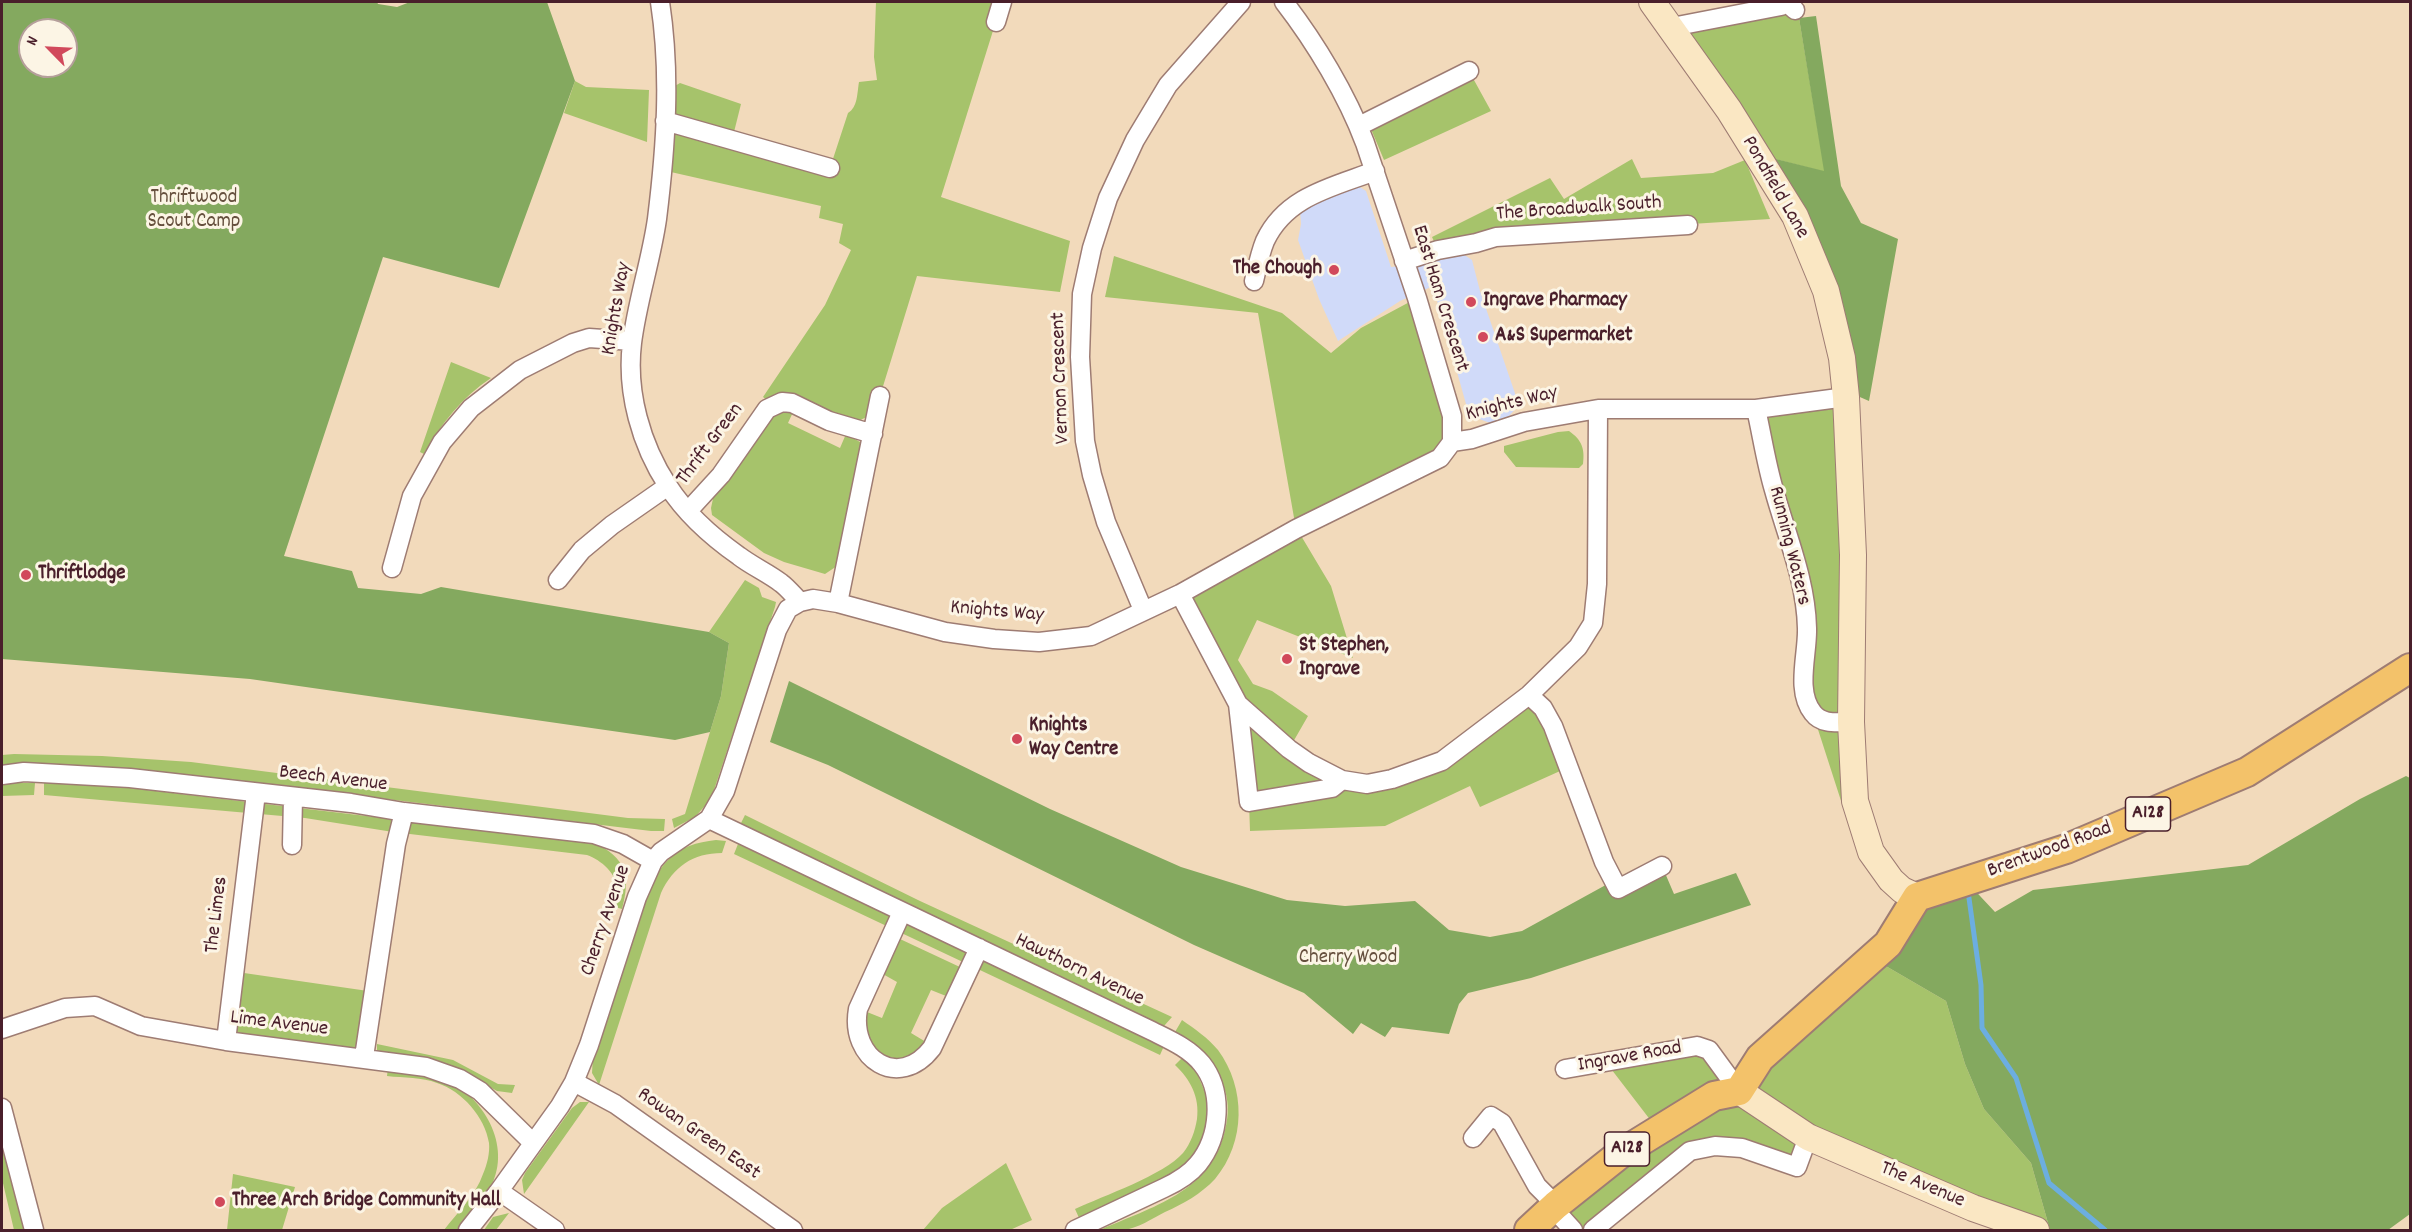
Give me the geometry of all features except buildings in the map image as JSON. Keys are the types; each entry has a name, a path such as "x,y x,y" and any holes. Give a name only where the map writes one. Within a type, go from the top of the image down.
{"main road":[{"name":"Brentwood Road","path":"1917,897 2066,849 2247,772 2410,668"},
{"path":"1739,1091 1760,1058 1888,944 1917,897"},
{"name":"A128","path":"1529,1230 1554,1206 1620,1154 1714,1096 1739,1091"}],"street":[{"name":"Knights Way","path":"660,2 668,90 657,221 632,341 631,380 635,404 653,458 668,486 688,512 739,557 782,583 800,602 813,599 838,603 945,632 1039,642 1091,636 1179,594 1296,529 1440,458 1452,442 1472,439 1524,422 1598,409 1756,409 1846,397"},
{"path":"996,22 1002,2"},
{"name":"Vernon Crescent","path":"1143,610 1106,522 1085,441 1080,357 1082,294 1092,248 1108,198 1135,140 1168,85 1241,2"},
{"name":"East Ham Crescent","path":"1284,2 1307,32 1359,126 1452,416 1452,442"},
{"name":"Pondfield Lane","path":"1652,2 1729,110 1795,216 1826,291 1842,358 1846,397"},
{"path":"1672,27 1791,6"},
{"path":"1359,126 1469,71"},
{"path":"665,121 830,168"},
{"path":"1254,281 1264,243 1277,220 1294,204 1375,171"},
{"name":"The Broadwalk South","path":"1404,261 1438,250 1496,237 1688,225"},
{"path":"392,568 412,496 442,442 471,408 520,370 573,343 589,338 632,341"},
{"path":"838,603 880,396"},
{"path":"1846,397 1853,555 1851,722 1855,801 1870,852 1891,880 1902,890 1917,897"},
{"name":"Thrift Green","path":"688,512 721,475 767,409 782,402 792,403 829,421 873,434"},
{"path":"1179,594 1238,704 1289,749 1309,763 1342,780 1367,784 1392,780 1442,761 1529,695 1578,646 1593,623 1597,584 1598,409"},
{"name":"Running Waters","path":"1756,409 1773,486 1805,602 1807,628 1804,680 1806,699 1813,714 1825,722 1851,722"},
{"path":"558,580 582,550 604,531 668,486"},
{"name":"Cherry Avenue","path":"468,1230 560,1106 574,1082 589,1045 637,897 653,861 661,852 709,819 725,791 777,630 788,609 800,602"},
{"path":"1529,695 1543,708 1553,726 1604,862 1618,889 1662,866"},
{"path":"1238,704 1249,802 1332,788 1342,780"},
{"name":"Beech Avenue","path":"2,776 34,772 130,778 594,834 623,844 653,861"},
{"name":"The Limes","path":"226,1041 256,793"},
{"path":"292,845 293,797"},
{"path":"364,1057 396,844 404,812"},
{"name":"Hawthorn Avenue","path":"709,819 729,831 980,948 1181,1046 1202,1064 1214,1090 1217,1107 1212,1138 1197,1165 1178,1181 1075,1230"},
{"path":"902,912 858,1009 855,1021 859,1043 866,1052 885,1066 902,1068 925,1057 932,1048 980,948"},
{"name":"Lime Avenue","path":"2,1029 65,1008 95,1006 141,1026 226,1041 364,1057 426,1067 460,1079 480,1091 533,1143"},
{"name":"Ingrave Road","path":"1565,1069 1697,1046 1709,1050 1739,1091"},
{"name":"Rowan Green East","path":"574,1082 615,1104 793,1230"},
{"name":"The Avenue","path":"1739,1091 1808,1137 1973,1208 2036,1230"},
{"path":"2,1108 34,1230"},
{"path":"1473,1138 1491,1116 1502,1123 1537,1186 1573,1230"},
{"path":"1593,1230 1690,1151 1716,1146 1742,1148 1797,1167 1808,1137"},
{"path":"499,1191 555,1230"}],"shaded area":[{"path":"1355,184 1366,191 1391,267 1432,263 1446,255 1463,254 1472,260 1480,291 1519,405 1509,416 1490,423 1474,417 1466,404 1433,286 1400,301 1338,341 1319,299 1298,240 1301,224 1300,210"}],"green space":[{"name":"Thriftwood Scout Camp","path":"2,2 377,2 397,7 410,2 547,2 575,81 499,288 383,257 284,556 352,571 358,588 421,594 441,587 709,632 729,643 721,696 710,732 675,740 250,679 2,659"},
{"path":"876,2 1002,2 941,197 1070,241 1060,292 917,276 880,396 871,415 856,422 768,401 763,397 825,305 851,250 839,243 843,224 819,218 821,206 662,170 668,90 680,83 741,104 732,140 830,168 848,113 855,103 859,82 877,80 874,57"},
{"path":"1781,6 1799,18 1825,172 1756,154 1672,27"},
{"path":"1816,16 1841,186 1861,223 1898,239 1869,401 1846,391 1842,358 1756,154 1824,171 1799,18"},
{"path":"1469,71 1491,111 1384,160 1368,122"},
{"path":"575,81 586,87 649,90 647,142 564,113"},
{"path":"1632,159 1641,178 1713,173 1745,160 1770,219 1565,232 1438,250 1432,237 1550,178 1564,199"},
{"path":"1114,256 1282,313 1331,353 1361,328 1417,298 1452,442 1297,529 1331,586 1353,658 1257,620 1238,660 1253,684 1272,691 1308,716 1289,749 1342,780 1442,761 1529,695 1569,767 1480,807 1470,786 1385,826 1250,831 1238,704 1180,594 1296,529 1258,313 1105,297"},
{"path":"451,362 491,378 480,385 453,412 424,454 420,452"},
{"path":"1846,397 1855,801 1843,807 1813,714 1807,628 1756,409"},
{"path":"775,410 794,410 788,423 840,448 846,434 860,442 863,449 837,566 825,574 784,562 764,553 712,515 714,494"},
{"path":"1569,431 1580,441 1583,449 1583,464 1579,468 1516,467 1504,452 1504,446"},
{"path":"745,580 759,588 762,597 776,602 775,607 711,799 695,817 674,828 672,819 685,814 721,696 729,643 709,632"},
{"name":"Cherry Wood","path":"789,681 1050,809 1181,867 1287,900 1345,906 1415,901 1449,930 1490,937 1522,931 1613,881 1662,866 1674,894 1736,873 1751,905 1531,978 1468,993 1459,1004 1449,1034 1392,1027 1385,1037 1361,1023 1353,1034 1304,993 1194,945 828,765 770,742"},
{"path":"2,755 102,756 191,762 628,818 665,819 664,831 129,768 2,766"},
{"path":"2406,776 2410,778 2410,1214 2388,1230 2050,1230 2031,1163 1984,1109 1965,1064 1946,1001 1872,958 1900,924 1966,881 1995,912 2033,890 2248,865 2360,799"},
{"path":"44,781 122,787 594,843 613,855 623,869 626,878 625,898 622,909 612,906 617,891 615,879 603,864 587,855 393,832 305,818 44,795"},
{"path":"35,783 34,795 2,796 2,785"},
{"path":"745,815 920,901 1172,1017 1164,1026 751,831 740,825"},
{"path":"716,840 726,841 722,853 702,856 685,863 672,876 661,893 599,1085 592,1073 593,1055 651,886 662,867 677,852 696,844"},
{"path":"738,844 1164,1046 1160,1055 734,854"},
{"path":"895,939 900,939 962,968 951,998 931,990 911,1033 926,1042 912,1054 902,1058 885,1056 872,1047 864,1018 867,1012 882,1018 897,982 881,973"},
{"path":"1872,958 1946,1001 1965,1064 1984,1109 2031,1163 2050,1230 2039,1230 1809,1138 1797,1167 1742,1148 1690,1151 1593,1230 1573,1230 1556,1205 1658,1130 1605,1061 1697,1046 1739,1090"},
{"path":"244,973 368,991 358,1049 235,1037"},
{"path":"1182,1020 1218,1050 1234,1081 1239,1115 1232,1149 1215,1179 1192,1198 1134,1228 1117,1231 1100,1230 1177,1195 1207,1169 1218,1151 1227,1119 1228,1107 1225,1090 1215,1068 1204,1054 1175,1032"},
{"path":"377,1044 453,1060 498,1084 515,1085 512,1093 497,1091 466,1074 382,1054 377,1050"},
{"path":"1183,1057 1197,1073 1209,1102 1205,1135 1198,1153 1178,1174 1080,1220 1075,1209 1148,1177 1174,1161 1186,1149 1194,1132 1198,1111 1193,1089 1175,1065"},
{"path":"388,1067 435,1076 456,1085 480,1107 495,1135 498,1166 493,1182 486,1195 458,1230 444,1230 480,1182 488,1159 487,1133 471,1106 455,1092 431,1081 387,1076"},
{"path":"580,1102 589,1102 524,1194 522,1180 525,1173 572,1108"},
{"path":"2,1137 27,1230 14,1230 2,1179"},
{"path":"1006,1163 1032,1220 1010,1230 923,1230 942,1208"},
{"path":"233,1174 295,1187 282,1230 227,1230"},
{"path":"509,1213 496,1230 484,1230 493,1217"}],"waterway":[{"path":"1968,891 1981,985 1982,1028 2016,1078 2049,1183 2105,1230"}],"place":[{"name":"The Chough","path":"1334,270"},
{"name":"Ingrave Pharmacy","path":"1471,302"},
{"name":"A&S Supermarket","path":"1483,337"},
{"name":"Thriftlodge","path":"26,575"},
{"name":"St Stephen, Ingrave","path":"1287,659"},
{"name":"Knights Way Centre","path":"1017,739"},
{"name":"Three Arch Bridge Community Hall","path":"220,1202"}]}
